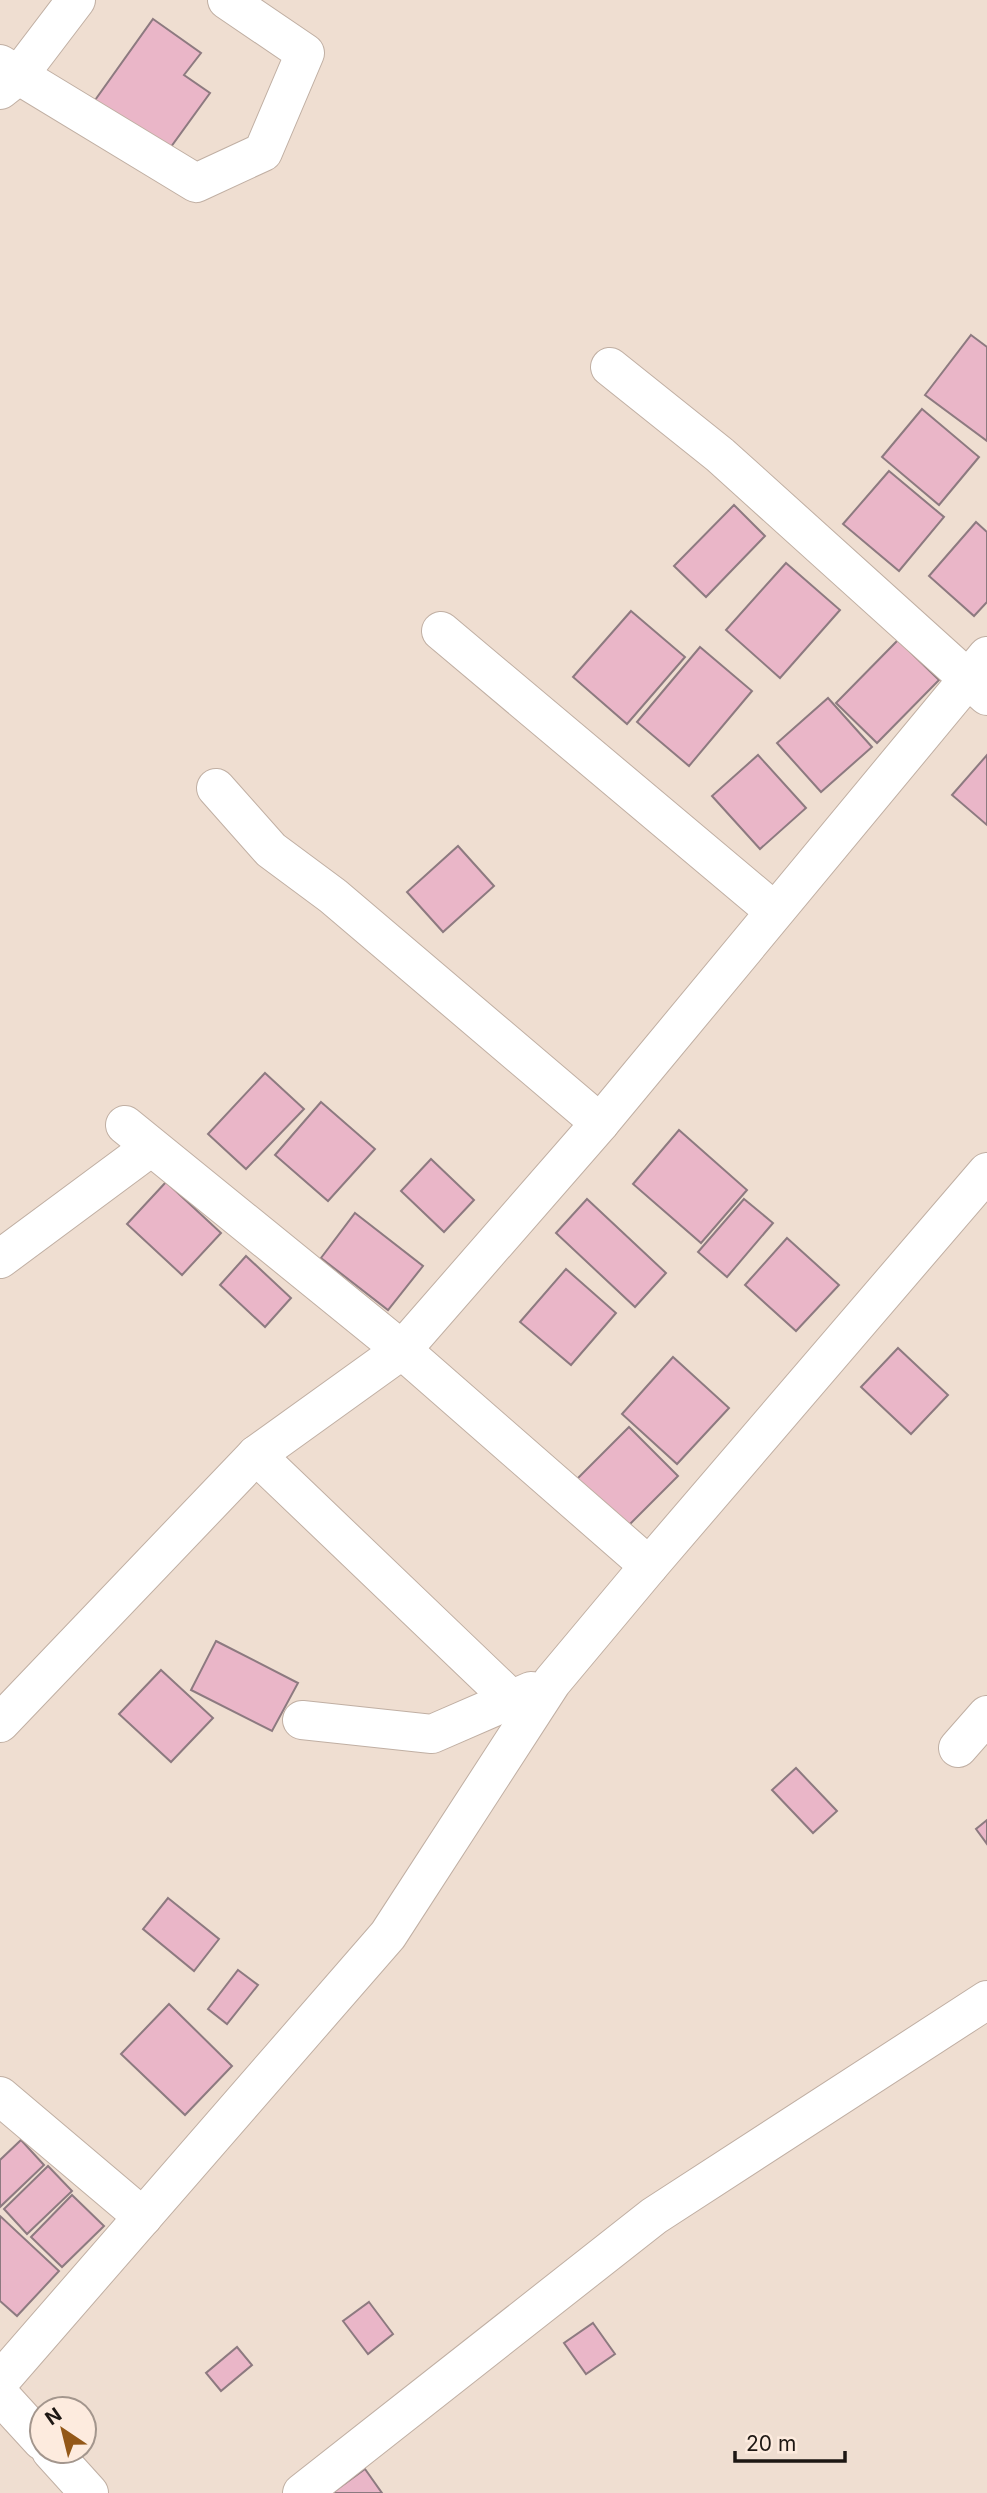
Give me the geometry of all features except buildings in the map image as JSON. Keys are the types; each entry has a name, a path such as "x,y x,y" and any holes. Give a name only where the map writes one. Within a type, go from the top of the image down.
{"street":[{"path":"76,0 6,76 196,183 263,152 305,54 227,0"},
{"path":"0,1723 256,1455 402,1350 600,1123 774,911 980,677 720,455 610,367"},
{"path":"440,631 774,911"},
{"path":"216,788 271,849 334,896 600,1123"},
{"path":"0,1259 138,1136 402,1350 649,1566"},
{"path":"0,2381 388,1935 552,1682 987,1172"},
{"path":"256,1455 512,1700"},
{"path":"302,1720 432,1734 552,1682"},
{"path":"958,1748 987,1715"},
{"path":"302,2493 654,2216 987,2000"},
{"path":"0,2095 143,2217"},
{"path":"0,2395 28,2426"},
{"path":"64,2465 89,2493"}]}
